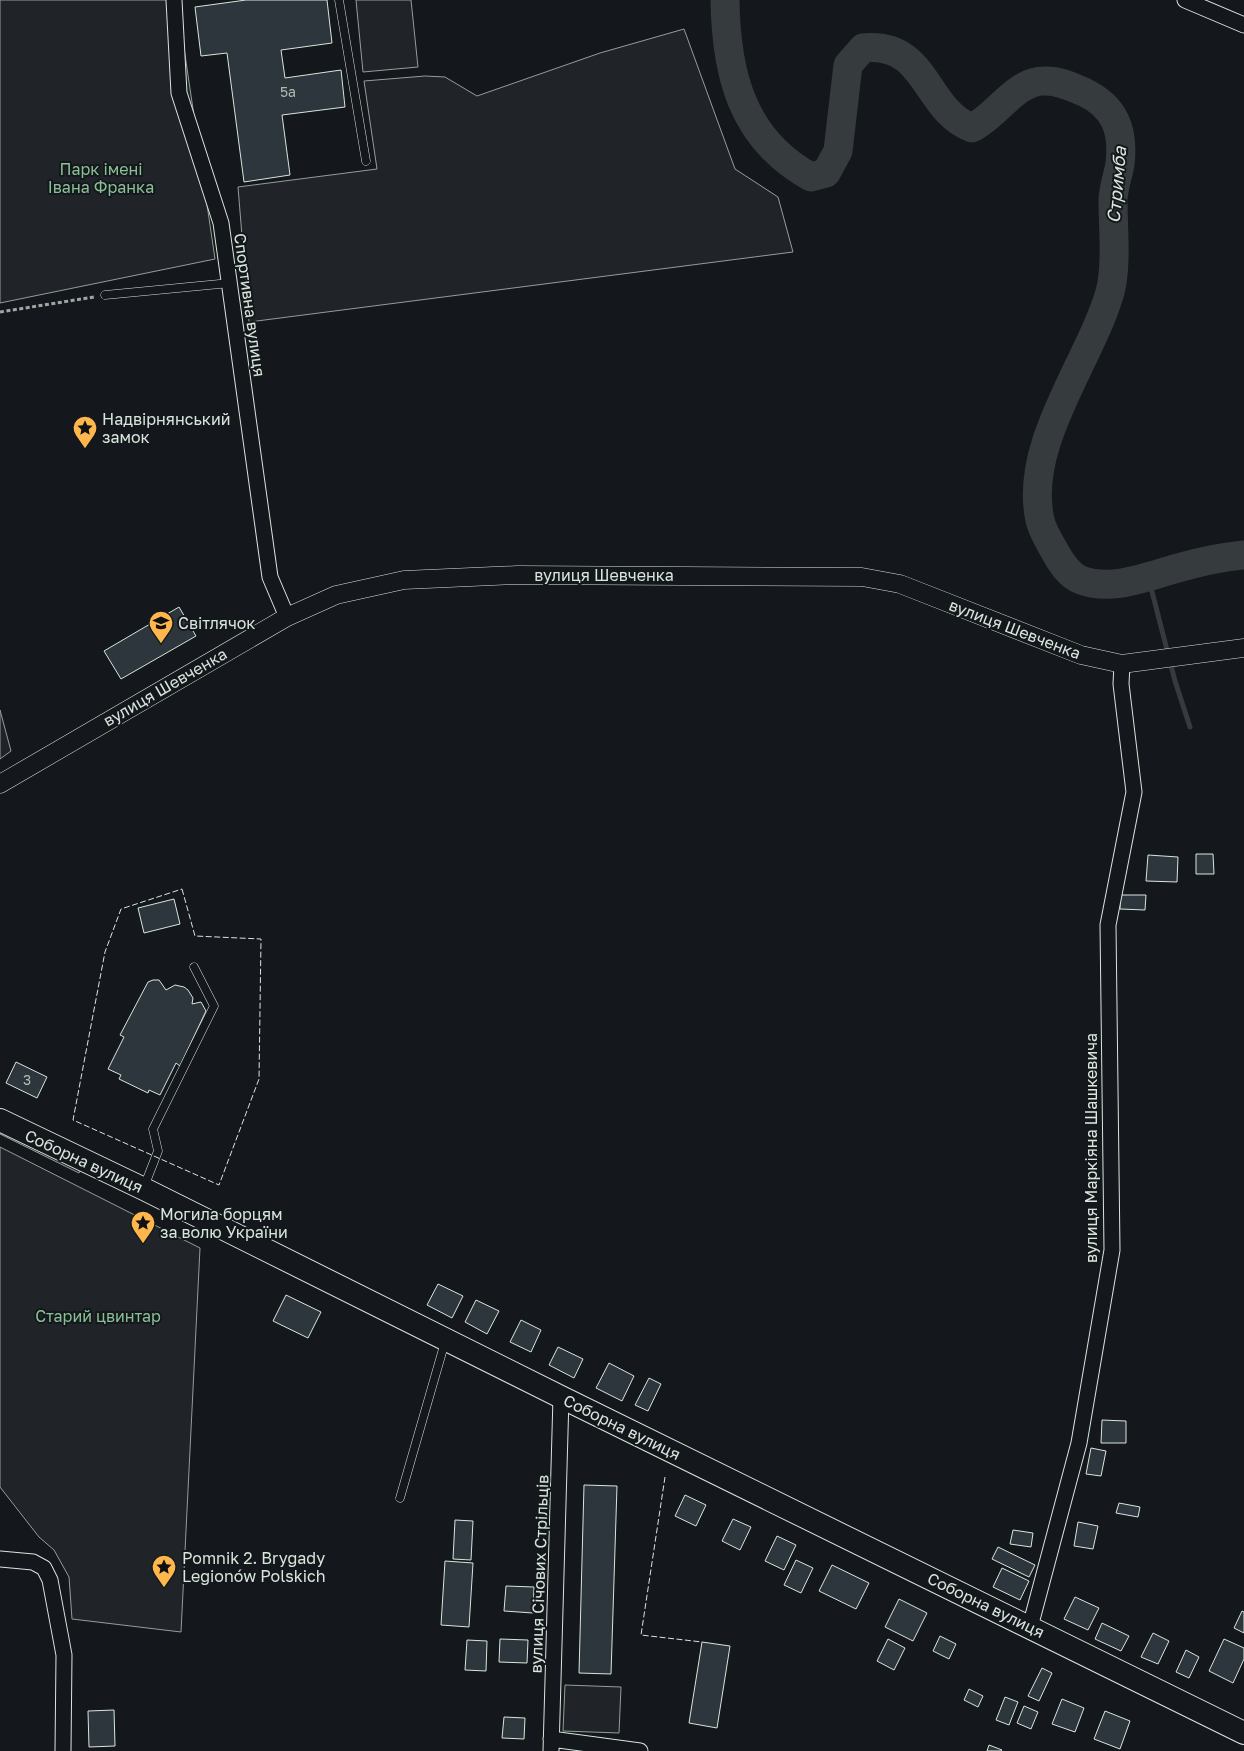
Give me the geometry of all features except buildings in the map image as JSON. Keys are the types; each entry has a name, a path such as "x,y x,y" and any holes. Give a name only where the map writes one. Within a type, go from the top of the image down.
{"main road":[{"name":"Соборна вулиця","path":"0,1120 144,1189 561,1398 1030,1626 1244,1733"}],"street":[{"name":"Спортивна вулиця","path":"174,0 179,93 221,223 270,577 287,617"},
{"path":"1185,0 1244,25"},
{"name":"вулиця Шевченка","path":"0,784 287,617 336,595 404,580 517,575 862,577 900,584 1081,655 1122,664 1244,648"},
{"name":"вулиця Маркіяна Шашкевича","path":"1030,1626 1079,1443 1112,1250 1108,925 1134,792 1121,684 1122,664"},
{"name":"вулиця Січових Стрільців","path":"551,1745 561,1398"},
{"path":"0,1559 33,1562 44,1568 50,1580 64,1655 63,1751"},
{"path":"551,1745 640,1751"}],"lane":[{"path":"339,0 366,161"},
{"path":"105,295 230,283"},
{"path":"144,1189 158,1151 153,1129 214,1006 194,967"},
{"path":"400,1498 446,1339"}],"path":[{"path":"0,312 105,295"}],"green space":[{"name":"Парк імені Івана Франка","path":"0,0 177,0 215,259 0,303"},
{"path":"356,0 411,0 418,67 363,72"},
{"path":"684,29 735,169 778,197 793,252 249,322 238,187 377,169 364,81 425,76 445,77 477,96 600,53"},
{"path":"0,710 11,751 0,759"},
{"name":"Старий цвинтар","path":"0,1147 200,1248 181,1632 72,1619 69,1577 54,1550 39,1537 0,1487"},
{"path":"565,1685 621,1687 619,1733 563,1731"}],"shaded area":[{"path":"0,1129 81,1169 79,1173 0,1134"}],"waterway":[{"name":"Стримба","path":"725,0 729,54 734,79 742,102 754,124 769,144 788,162 811,177 826,173 838,151 848,65 863,48 884,49 901,55 913,65 944,107 956,119 972,128 990,116 1024,87 1044,81 1065,84 1084,92 1095,98 1110,112 1119,130 1121,152 1113,196 1114,259 1112,282 1101,319 1049,433 1041,462 1037,491 1041,524 1056,554 1068,571 1076,578 1093,583 1118,584 1130,582 1202,562 1244,555"},
{"path":"1148,576 1175,681 1190,727"}],"fence":[{"path":"182,889 195,936 261,939 259,1079 219,1185 73,1120 105,952 121,909 182,889"},
{"path":"665,1477 641,1635 702,1642"}],"place":[{"name":"Надвірнянський замок","path":"85,449"},
{"name":"Світлячок","path":"161,644"},
{"name":"Могила борцям за волю України","path":"143,1244"},
{"name":"Pomnik 2. Brygady Legionów Polskich","path":"164,1588"}]}
